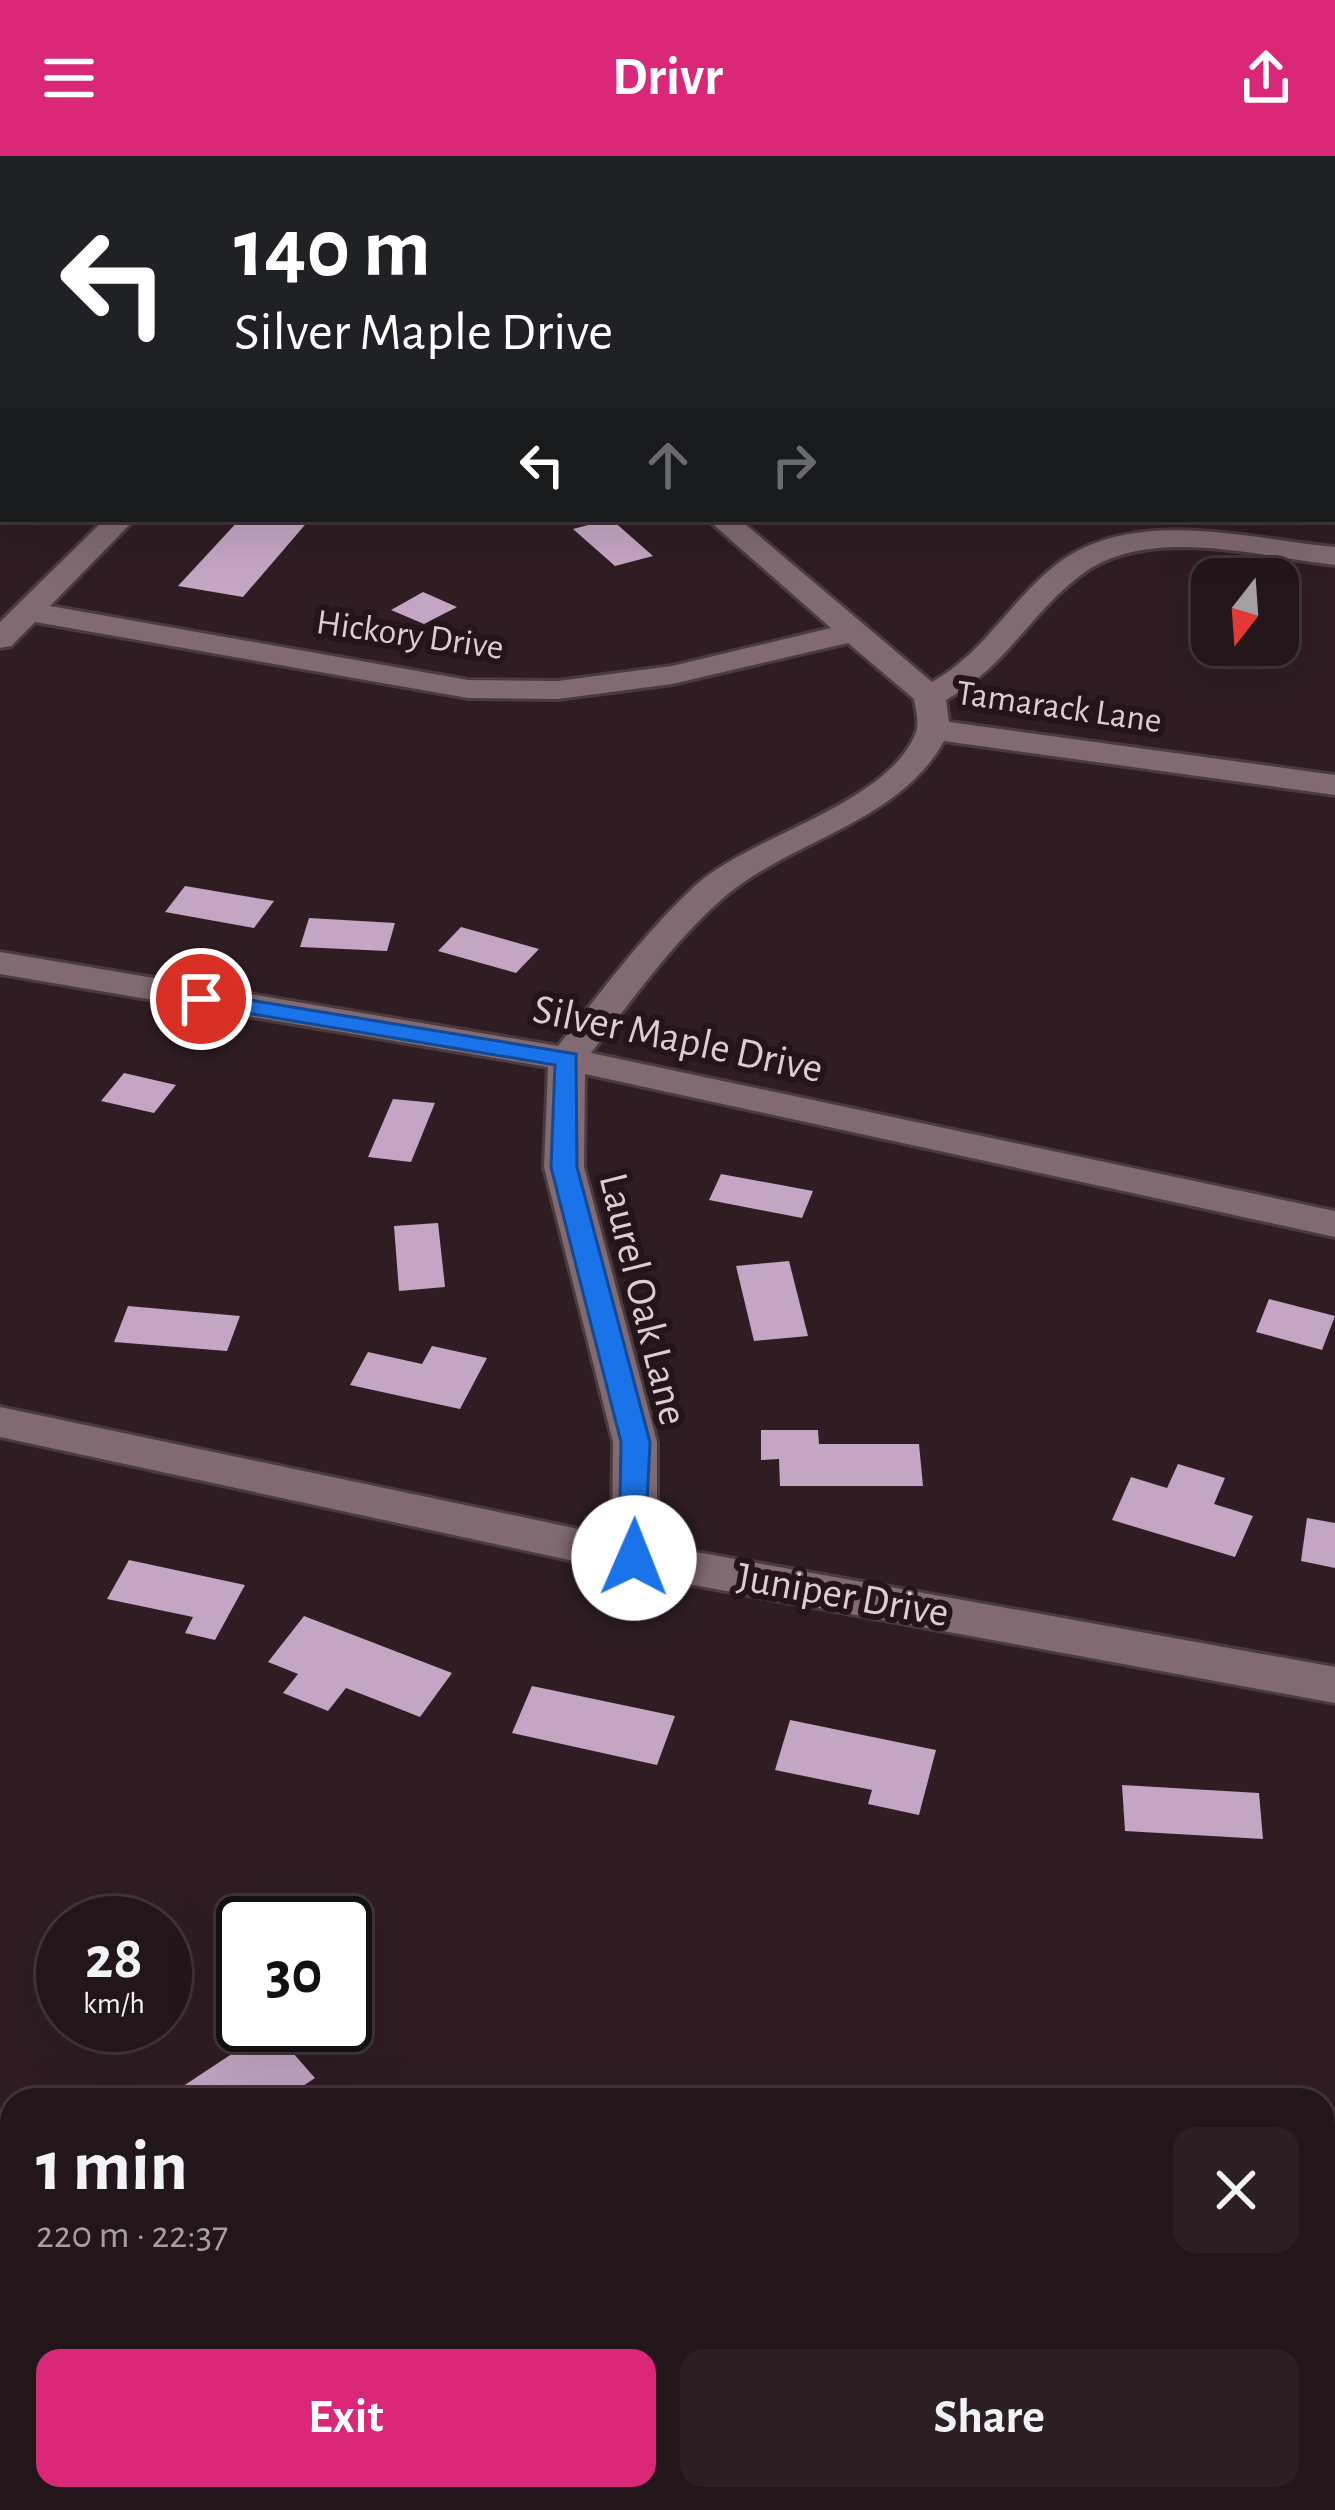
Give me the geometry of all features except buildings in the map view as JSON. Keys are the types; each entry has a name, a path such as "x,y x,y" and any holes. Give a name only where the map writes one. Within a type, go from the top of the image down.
{"street":[{"path":"0,639 118,522"},
{"name":"Tamarack Lane","path":"724,522 932,713 1335,785"},
{"path":"568,1059 596,1030 654,949 712,889 881,791 920,754 932,713 1071,568 1116,546 1163,539 1335,556"},
{"name":"Hickory Drive","path":"30,612 468,689 558,690 672,675 850,633"},
{"name":"Silver Maple Drive","path":"0,963 568,1059 1335,1224"},
{"name":"Laurel Oak Lane","path":"568,1059 564,1167 635,1442 634,1558"},
{"name":"Juniper Drive","path":"0,1422 634,1558 1335,1685"}],"route":[{"path":"201,999 568,1059 564,1167 635,1442 634,1558"}]}
